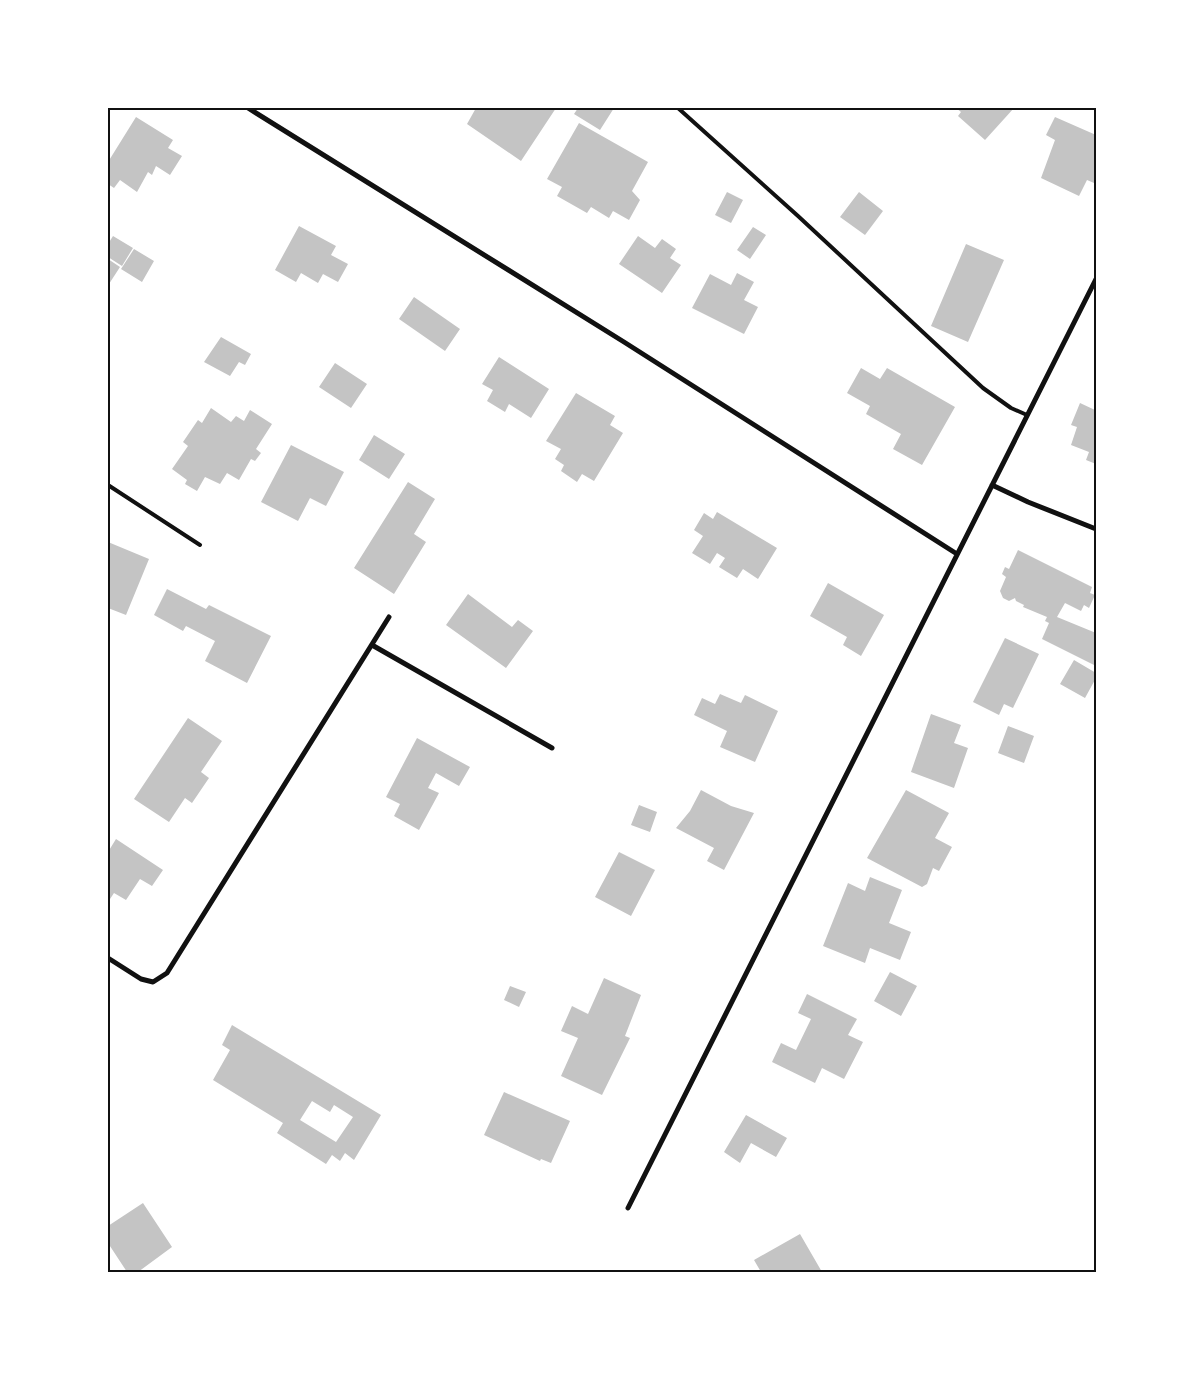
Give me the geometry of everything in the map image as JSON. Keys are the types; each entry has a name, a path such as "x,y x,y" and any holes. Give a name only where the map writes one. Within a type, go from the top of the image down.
{"street":[{"path":"248,108 624,342 957,554"},
{"path":"628,1208 1096,279"},
{"path":"992,486 1096,529"},
{"path":"108,958 141,979 153,982 166,973 389,617"},
{"path":"372,645 552,748"}],"lane":[{"path":"678,108 798,216 983,388 1011,408 1027,416"},
{"path":"108,485 200,545"}],"building":[{"path":"476,108 556,108 521,161 467,124"},
{"path":"578,108 614,108 600,130 574,114"},
{"path":"956,108 1014,108 985,140 958,116 961,112"},
{"path":"136,117 173,140 168,148 182,156 170,175 156,166 152,175 148,172 137,192 120,180 114,188 108,184 108,162"},
{"path":"1055,117 1096,135 1096,177 1094,183 1087,180 1079,196 1041,178 1055,140 1046,135"},
{"path":"579,123 648,162 632,191 640,200 629,220 613,211 609,218 591,207 587,213 557,196 562,187 547,179"},
{"path":"727,192 743,200 731,223 715,215"},
{"path":"859,192 883,211 865,235 840,217"},
{"path":"299,226 336,246 331,255 348,264 338,282 323,274 318,283 301,273 296,282 275,270"},
{"path":"753,227 766,235 750,259 737,250"},
{"path":"113,236 133,248 122,266 108,257 108,244"},
{"path":"638,236 655,248 662,239 676,249 670,258 681,265 662,293 619,264"},
{"path":"966,244 1004,260 968,342 931,326"},
{"path":"134,249 154,261 142,282 121,269"},
{"path":"108,259 120,267 109,284 108,283"},
{"path":"737,273 754,282 744,300 758,307 744,334 692,308 710,274 731,285"},
{"path":"414,297 460,329 445,351 399,319"},
{"path":"221,337 251,354 245,365 239,362 230,376 204,362"},
{"path":"499,357 549,389 531,418 509,404 505,412 487,401 493,390 482,384"},
{"path":"335,363 367,384 351,408 319,387"},
{"path":"861,368 880,379 887,368 955,407 922,465 893,449 901,434 866,414 870,406 847,393"},
{"path":"576,393 615,416 610,425 623,433 594,481 582,474 577,482 561,471 564,465 555,459 561,449 546,441"},
{"path":"1080,403 1095,410 1096,406 1096,464 1086,460 1089,452 1071,445 1077,427 1071,425"},
{"path":"211,408 231,422 236,416 244,421 250,410 272,424 256,449 261,453 255,461 251,459 239,480 227,473 220,484 205,477 197,491 185,484 187,480 172,469 188,446 183,442 198,420 202,423"},
{"path":"374,435 405,454 389,479 359,460"},
{"path":"291,445 344,472 326,506 310,498 298,521 261,502"},
{"path":"408,482 435,499 414,534 426,542 394,594 354,568"},
{"path":"717,512 777,548 758,579 743,569 737,578 719,567 725,558 717,553 710,564 692,553 703,536 694,530 704,513 713,519"},
{"path":"108,542 149,559 126,615 108,608"},
{"path":"1018,550 1092,587 1090,593 1095,595 1089,608 1084,605 1081,611 1065,603 1057,617 1096,633 1096,666 1042,639 1049,623 1045,621 1047,617 1023,607 1024,605 1016,601 1015,598 1009,601 1003,598 1000,591 1006,577 1002,574 1005,567 1009,569"},
{"path":"828,583 884,615 861,656 843,645 847,637 810,616"},
{"path":"167,589 206,609 209,605 271,636 247,683 205,661 215,641 186,626 183,631 154,615"},
{"path":"468,594 512,627 518,620 533,631 506,668 446,625"},
{"path":"1005,638 1039,654 1013,708 1004,704 999,715 973,702"},
{"path":"1074,660 1096,673 1096,678 1085,698 1060,684"},
{"path":"720,694 741,703 745,695 778,711 755,762 720,747 727,731 694,715 702,698 715,704"},
{"path":"931,714 961,725 954,743 968,748 954,788 911,772"},
{"path":"188,718 222,741 201,772 209,778 192,803 185,798 169,822 134,799"},
{"path":"1008,726 1034,736 1024,763 998,753"},
{"path":"417,738 470,767 459,786 436,773 428,788 439,793 419,830 394,816 400,804 386,797"},
{"path":"701,790 731,806 754,813 724,870 707,861 714,848 676,828 690,811"},
{"path":"906,790 949,813 935,838 952,847 939,871 933,868 927,884 922,887 867,858"},
{"path":"639,805 657,812 650,832 631,825"},
{"path":"116,839 163,870 152,886 140,879 126,900 114,893 110,899 108,897 108,852"},
{"path":"619,852 655,870 631,916 595,897"},
{"path":"870,877 902,890 889,923 911,932 900,960 870,948 865,963 823,946 848,883 865,891"},
{"path":"890,972 917,986 901,1016 874,1001"},
{"path":"604,978 641,995 625,1036 630,1038 602,1095 561,1076 578,1038 561,1031 572,1006 588,1014"},
{"path":"510,986 526,992 519,1007 504,1000"},
{"path":"807,994 857,1019 848,1035 863,1042 844,1079 822,1068 815,1083 772,1062 781,1043 796,1050 811,1019 798,1013"},
{"path":"232,1025 381,1115 354,1160 345,1153 340,1161 332,1155 326,1164 277,1133 283,1123 213,1080 230,1050 222,1045","holes":["312,1101 330,1112 334,1105 353,1117 336,1142 300,1120"]},
{"path":"504,1092 570,1121 551,1163 541,1159 540,1161 484,1135"},
{"path":"746,1115 787,1138 776,1157 751,1143 740,1163 724,1152"},
{"path":"143,1203 172,1247 138,1272 127,1272 108,1243 108,1226"},
{"path":"800,1234 822,1272 761,1272 754,1260"}]}
